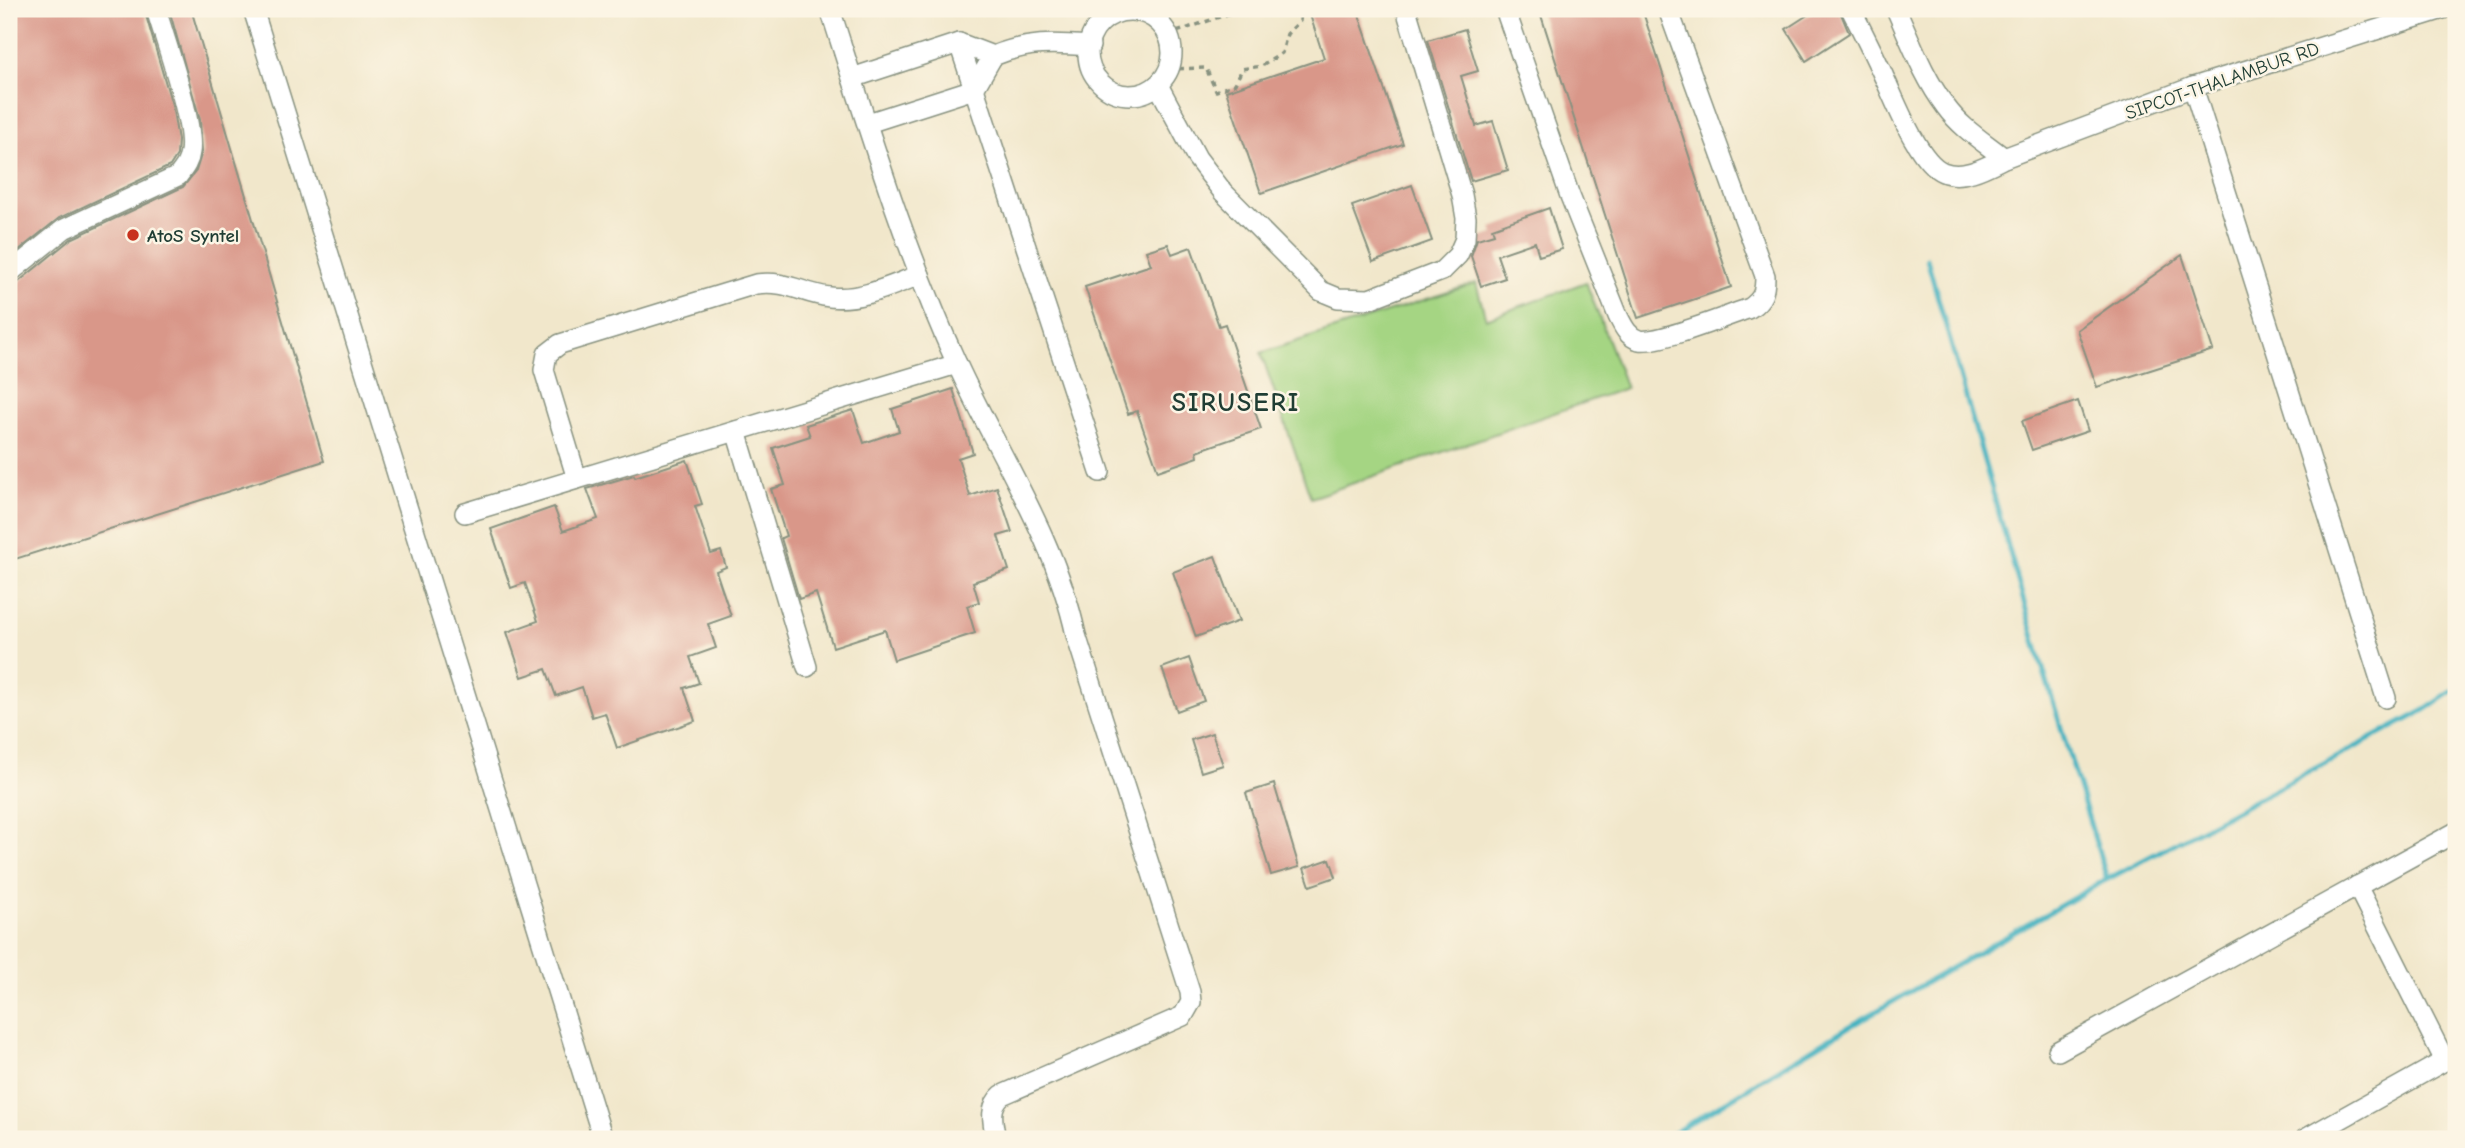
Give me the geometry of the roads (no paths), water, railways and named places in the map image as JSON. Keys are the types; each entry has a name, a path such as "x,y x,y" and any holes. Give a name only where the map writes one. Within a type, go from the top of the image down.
{"street":[{"path":"9,272 64,229 178,176 186,166 191,150 190,128 156,9"},
{"path":"253,9 603,1139"},
{"path":"830,9 920,275 957,364 1040,528 1068,599 1076,635 1182,965 1191,1002 1183,1016 1002,1095 995,1100 993,1108 996,1139"},
{"path":"1158,85 1197,158 1231,201 1321,291 1338,298 1369,299 1442,271 1458,255 1465,239 1466,218 1462,195 1406,9"},
{"path":"1505,9 1570,197 1613,304 1627,332 1640,340 1658,339 1750,308 1760,301 1765,291 1765,276 1668,9"},
{"name":"SIPCOT-THALAMBUR RD","path":"1851,9 1906,124 1927,160 1942,172 1961,175 1983,169 2004,158 2193,87 2443,9"},
{"path":"1896,9 1930,82 1946,107 1962,125 2004,158"},
{"path":"1125,10 1135,11 1160,23 1172,48 1169,69 1158,85 1146,92 1119,94 1107,88 1097,78 1091,66 1090,46 1098,26 1108,17 1125,10"},
{"path":"852,78 959,43 993,57"},
{"path":"959,43 1100,472"},
{"path":"868,123 974,89 993,57 1015,47 1034,44 1090,46"},
{"path":"2193,87 2386,698"},
{"path":"577,479 544,370 547,354 559,345 756,284 775,281 827,297 844,299 920,275"},
{"path":"466,513 957,364"},
{"path":"736,431 807,667"},
{"path":"2058,1051 2456,832"},
{"path":"2305,1139 2451,1058 2357,887"}],"waterway":[{"path":"1664,1139 1840,1032 2107,879 2038,652 1927,259"},
{"path":"2106,880 2425,710 2456,689"}],"place":[{"name":"AtoS Syntel","path":"133,235"}],"district":[{"name":"SIRUSERI","path":"1236,402"}]}
